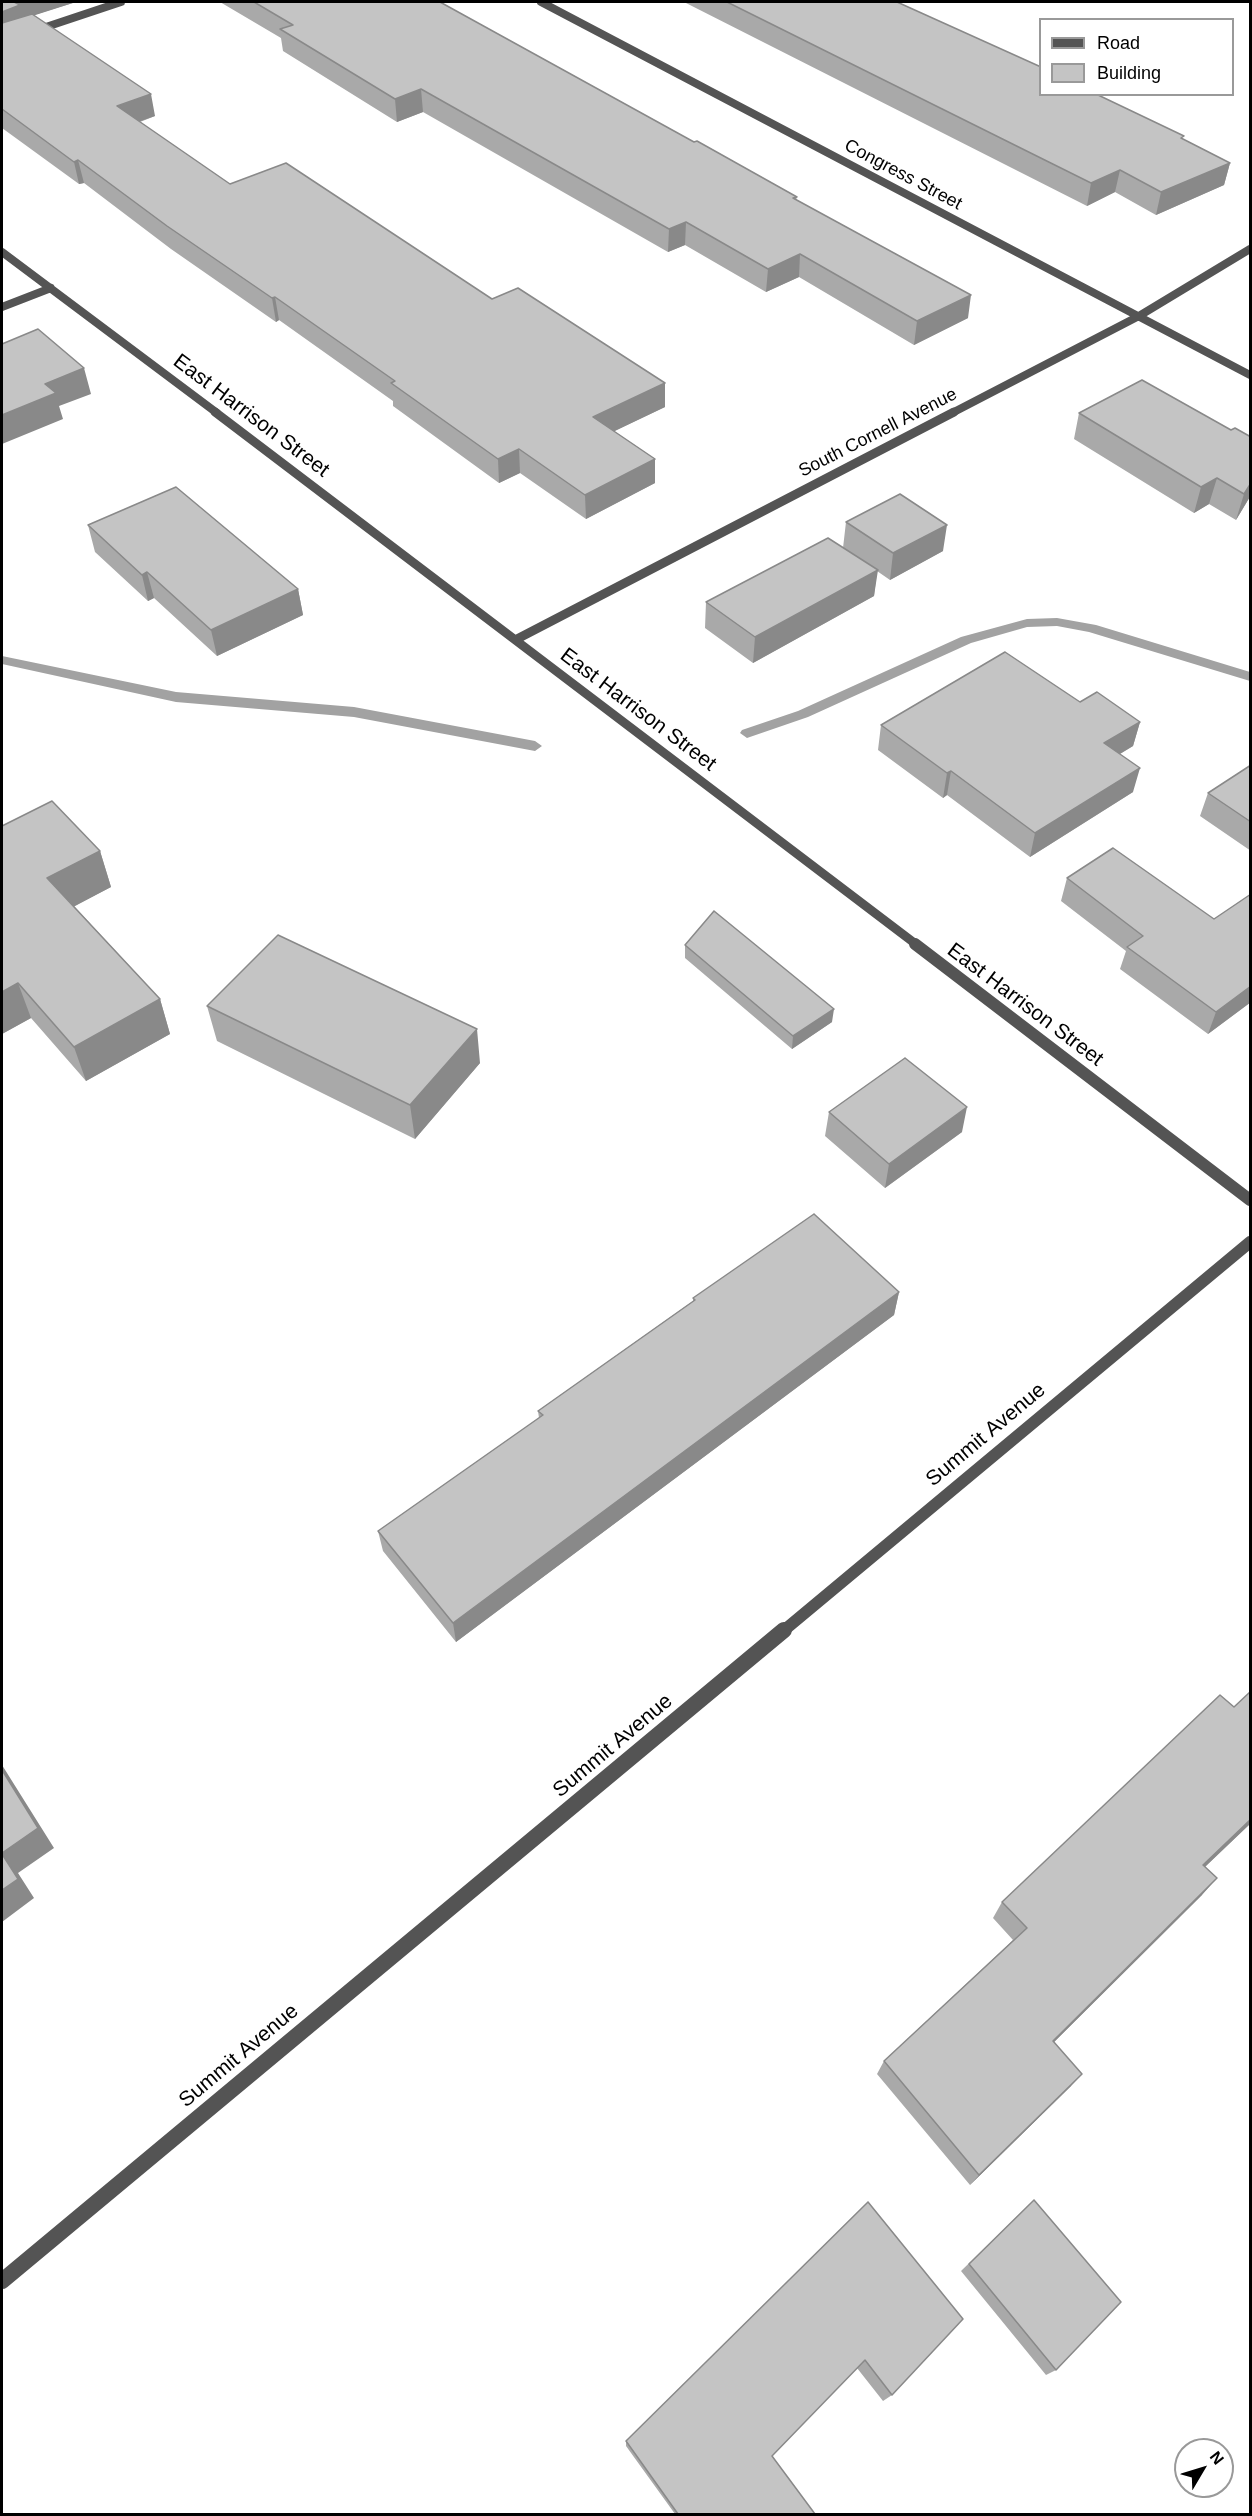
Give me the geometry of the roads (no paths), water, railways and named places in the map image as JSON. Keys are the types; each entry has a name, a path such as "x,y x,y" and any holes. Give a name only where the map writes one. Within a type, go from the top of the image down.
{"street":[{"path":"23,34 121,2"},
{"name":"Congress Street","path":"541,2 1251,375"},
{"name":"South Cornell Avenue","path":"517,639 1140,316 1251,249"},
{"name":"East Harrison Street","path":"2,252 517,639 1251,1200"},
{"path":"2,307 51,288"},
{"name":"Summit Avenue","path":"2,2281 1251,1242"}],"waterway":[{"path":"747,733 803,714 966,640 1027,623 1057,622 1091,628 1250,677"},
{"path":"2,660 176,697 354,712 535,746"}]}
